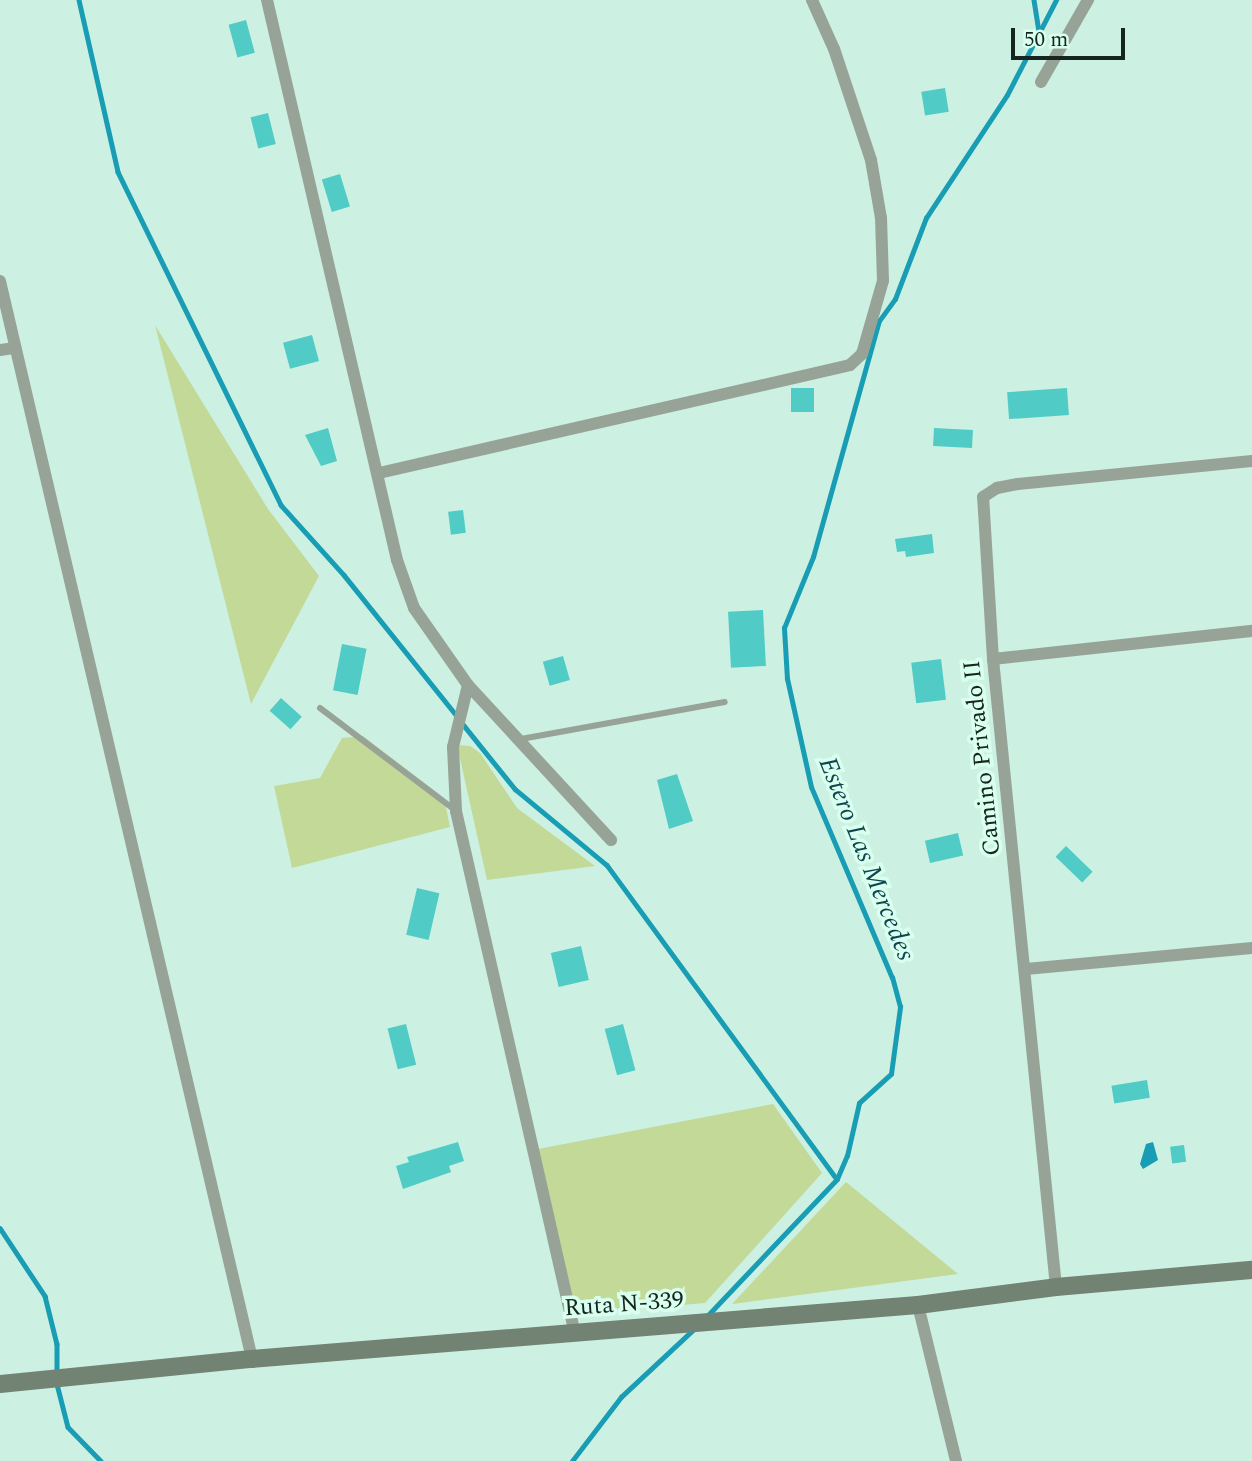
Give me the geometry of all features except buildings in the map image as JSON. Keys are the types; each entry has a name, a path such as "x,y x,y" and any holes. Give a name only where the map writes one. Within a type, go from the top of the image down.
{"street":[{"path":"267,0 405,590 468,685 521,739 611,840"},
{"path":"379,472 850,365 862,354 883,281 881,218 871,160 834,49 811,0"},
{"path":"1041,82 1088,0"},
{"path":"0,281 252,1359"},
{"path":"0,349 15,348"},
{"name":"Camino Privado II","path":"1056,1287 993,659 983,497 989,491 1252,461"},
{"path":"993,659 1252,631"},
{"path":"468,685 451,778 456,811 575,1334"},
{"path":"1026,969 1252,948"},
{"name":"Ruta N-339","path":"0,1384 252,1359 918,1305 1056,1287 1252,1270"},
{"path":"918,1305 956,1461"}],"lane":[{"path":"521,739 725,702"},
{"path":"320,708 456,811"}],"green space":[{"path":"155,325 268,509 319,576 251,704"},
{"path":"363,736 444,798 450,827 292,868 274,786 320,778 342,738"},
{"path":"457,745 470,746 480,753 517,808 595,866 487,880"},
{"path":"773,1104 822,1173 705,1303 575,1314 538,1149"},
{"path":"846,1182 958,1274 732,1304"}],"water":[{"path":"1153,1142 1158,1160 1143,1169 1140,1164 1146,1144"}],"waterway":[{"path":"79,0 118,172 281,505 344,575 457,716"},
{"path":"1034,0 1039,30"},
{"name":"Estero Las Mercedes","path":"708,1315 837,1179 847,1156 859,1103 891,1074 900,1007 892,978 811,787 787,679 784,628 813,557 879,321 895,299 926,218 1007,95 1056,0"},
{"path":"462,723 515,789 607,865 837,1179"},
{"path":"0,1228 45,1296 57,1344 57,1375"},
{"name":"Estero Las Mercedes","path":"572,1461 621,1397 694,1329"},
{"path":"57,1384 68,1427 101,1461"}]}
